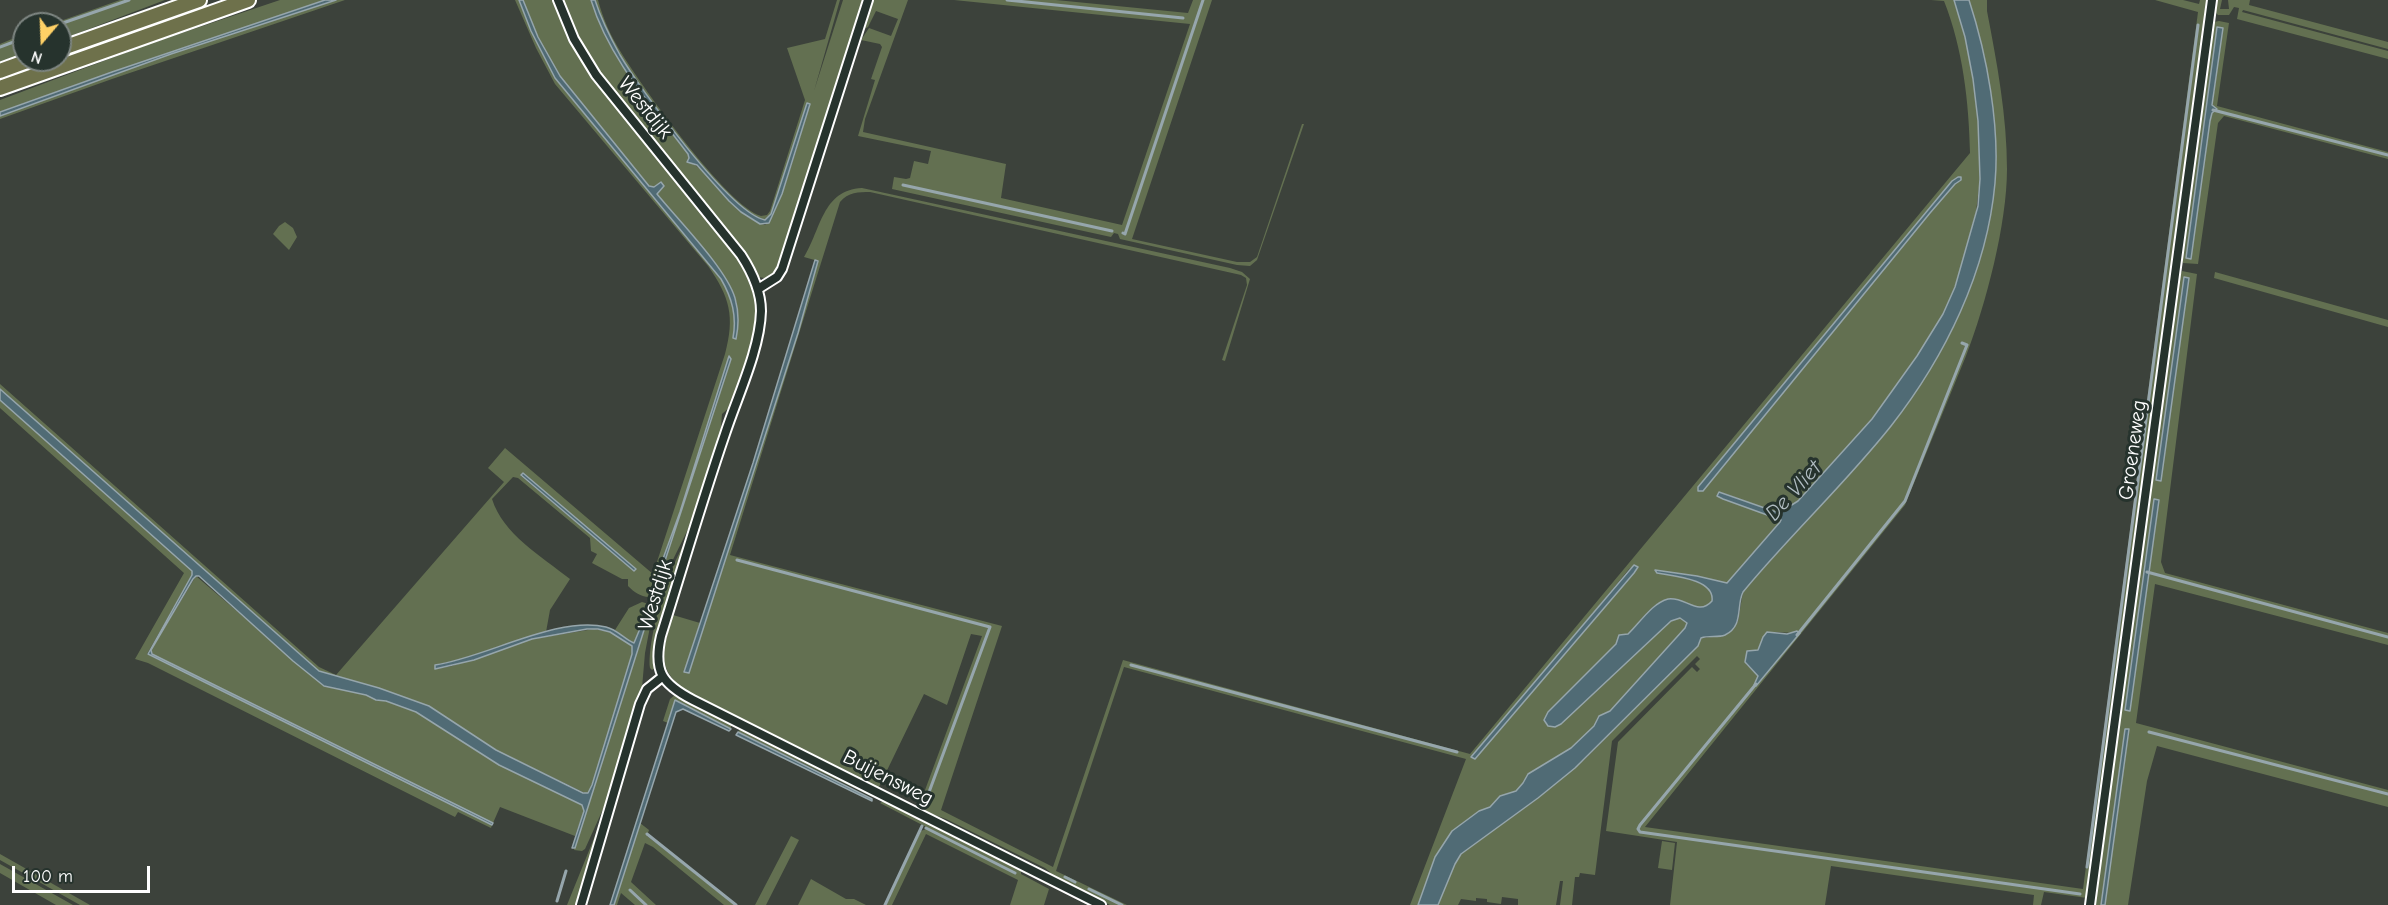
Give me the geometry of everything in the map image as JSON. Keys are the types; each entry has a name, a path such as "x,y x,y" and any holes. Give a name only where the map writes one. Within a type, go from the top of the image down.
{"highway":[{"path":"72,45 199,0"},
{"path":"0,88 248,0"}],"street":[{"name":"Westdijk","path":"558,0 574,39 596,75 741,255 758,289 761,309 756,338 661,636 659,658 662,677"},
{"path":"758,289 773,280 782,269 868,0"},
{"name":"Groeneweg","path":"2091,905 2212,0"},
{"path":"581,905 640,704 647,689 662,677"},
{"name":"Buijensweg","path":"662,677 669,686 693,700 1101,905"}],"green space":[{"path":"120,0 165,0 72,35 72,17"},
{"path":"280,0 325,0 0,112 0,100 146,45"},
{"path":"336,0 345,0 0,119 0,116 171,54"},
{"path":"515,0 519,0 531,31 555,78 721,279 733,307 733,338 736,339 738,312 735,297 722,272 657,194 663,186 661,183 654,187 649,186 560,76 538,37 523,0 555,0 569,36 591,73 740,261 754,298 754,333 731,406 722,414 720,439 696,513 655,596 647,597 637,593 628,586 628,579 622,579 592,563 597,554 591,551 590,538 518,478 513,477 492,499 497,512 524,544 570,579 550,610 546,632 468,658 435,665 435,669 452,666 532,639 594,629 610,632 632,646 632,654 592,785 587,794 496,750 429,706 379,688 319,671 0,389 0,384 319,667 336,675 504,482 488,468 505,448 653,574 725,354 730,329 726,298 708,266 555,84","holes":["729,356 731,359 659,579 656,578 680,512","522,473 636,569 634,571 521,476"]},
{"path":"563,0 591,0 599,22 620,62 688,154 688,162 704,172 741,212 765,225 771,218 784,188 810,104 807,104 771,214 765,220 749,212 731,197 667,123 622,59 595,0 598,0 618,48 666,118 728,191 746,208 761,216 767,215 770,211 805,100 787,48 825,39 837,0 840,0 814,91 843,0 865,0 778,272 769,279 759,277 746,257 596,68 575,31"},
{"path":"870,0 908,0 865,119 863,132 1006,164 1001,198 1122,225 1190,24 954,0 1056,0 1188,13 1193,0 1212,0 1132,239 1237,262 1250,262 1257,257 1302,124 1304,124 1257,260 1250,266 1237,265 1120,239 1118,234 1114,233 1111,237 892,189 894,177 910,178 914,161 928,164 931,151 858,136 875,80 871,79 882,47 880,44 861,40 869,28 891,36 898,19 876,11 868,27 862,30"},
{"path":"1931,0 1954,0 1965,37 1978,121 1980,179 1976,212 1955,287 1943,314 1920,352 1872,419 1798,501 1779,513 1720,492 1723,499 1781,520 1727,583 1655,570 1657,573 1700,583 1711,594 1712,601 1702,607 1696,607 1680,600 1662,601 1656,604 1628,634 1620,634 1616,644 1548,712 1544,720 1548,726 1558,726 1671,621 1680,618 1687,623 1610,711 1598,717 1594,726 1571,748 1528,774 1516,791 1500,796 1490,807 1479,811 1452,831 1435,857 1418,905 1410,905 1466,759 1124,667 1056,871 1127,905 1110,905 1049,874 1050,872 1045,868 946,819 918,809 982,636 971,634 947,705 924,694 878,789 697,697 674,680 668,671 664,653 673,615 700,623 684,672 689,673 818,261 804,257 824,213 831,204 838,196 849,190 862,188 1230,268 1242,272 1250,279 1225,361 1222,360 1247,285 1246,278 1241,275 870,192 850,194 840,202 730,555 1002,626 941,810 1053,867 1123,660 1470,754 1970,153 1964,76 1951,19 1944,1","holes":["1960,177 1961,180 1930,213 1703,491 1699,491 1698,487 1952,181","1635,565 1638,567 1634,573 1475,759 1472,756 1531,689 1629,569"]},
{"path":"1969,0 1987,0 2005,129 2007,169 2003,214 1994,264 1974,335 1905,505 1645,827 2083,889 2198,12 2155,0 2183,0 2199,4 2200,0 2208,0 2087,898 2044,892 2041,905 2033,905 2034,895 1831,866 1825,905 1670,905 1677,842 1606,831 1618,742 1692,667 1697,672 1700,669 1695,664 1700,659 1697,656 1612,741 1595,875 1580,873 1579,877 1575,877 1572,905 1560,905 1563,881 1560,881 1556,905 1518,905 1518,899 1502,897 1501,904 1476,898 1476,901 1461,899 1458,905 1438,905 1456,861 1464,851 1538,798 1584,760 1698,646 1701,638 1722,636 1738,621 1743,592 1885,433 1929,371 1946,342 1973,281 1983,249 1995,183 1994,115 1991,91","holes":["1769,632 1799,633 1756,686 1754,685 1758,676 1746,664 1749,651 1758,650"]},
{"path":"2216,0 2222,0 2220,9 2229,9 2228,0 2250,0 2249,5 2388,42 2388,49 2243,10 2242,12 2388,51 2388,59 2237,19 2239,8 2234,7 2229,15 2218,15 2214,11"},
{"path":"2214,22 2229,23 2217,106 2388,152 2388,159 2224,116 2218,123 2198,264 2183,263 2181,255","holes":["2217,27 2223,29 2212,106 2217,110 2212,113 2210,121 2191,259 2186,258"]},
{"path":"12,39 12,58 0,63 0,44"},
{"path":"285,222 293,228 297,237 289,250 273,234"},
{"path":"2182,271 2197,274 2161,562 2165,573 2388,633 2388,645 2155,584 2136,723 2388,790 2388,807 2157,746 2147,781 2128,905 2105,905 2129,730 2125,729 2101,905 2094,905 2177,284","holes":["2184,277 2161,481 2157,480","2155,499 2159,500 2130,711 2125,710"]},
{"path":"2215,272 2388,320 2388,327 2214,278"},
{"path":"0,400 192,570 192,575 147,654 492,825 491,828 458,812 455,817 148,663 135,659 184,573 0,408"},
{"path":"689,537 655,654 655,668 652,670 650,655 652,638 661,600 674,563"},
{"path":"196,576 324,686 366,695 416,712 499,765 582,805 584,811 575,836 500,807 493,823 153,655 151,650"},
{"path":"642,602 652,605 653,611 645,653 642,688 608,798 585,849 574,850 651,608 649,607 635,643 631,643 615,630 629,608"},
{"path":"675,695 728,721 731,723 731,729 675,701 668,723 663,721 670,699"},
{"path":"741,728 871,793 873,797 738,732"},
{"path":"885,800 1021,868 1021,874 1049,889 1044,905 1010,905 1018,880 926,834 892,905 886,905 921,831 928,828 880,803"},
{"path":"605,815 578,905 567,905 603,816"},
{"path":"640,823 649,830 647,836 735,905 724,905 645,843 631,882 656,905 635,905 621,893 617,905 614,905"},
{"path":"791,836 799,840 766,905 755,905"},
{"path":"1662,841 1675,843 1672,870 1658,868"},
{"path":"0,854 90,905 80,905 0,860"},
{"path":"0,864 73,905 56,905 0,873"},
{"path":"811,879 846,899 854,899 866,905 798,905"}],"water":[{"path":"325,0 336,0 171,54 0,116 0,112 112,72"},
{"path":"519,0 523,0 538,37 560,76 649,186 654,187 661,182 664,186 657,194 722,273 735,298 738,318 736,339 733,338 733,307 721,279 555,78 531,31"},
{"path":"591,0 595,0 609,35 631,72 687,148 730,196 750,212 765,220 771,214 807,103 810,104 782,194 769,223 760,224 741,212 697,165 687,162 688,154 620,62 599,22"},
{"path":"1954,0 1969,0 1981,44 1994,115 1995,183 1983,249 1973,281 1946,342 1929,371 1891,426 1743,592 1737,621 1731,631 1722,636 1701,638 1698,646 1575,768 1461,854 1438,905 1418,905 1435,857 1452,831 1479,811 1490,807 1500,796 1516,791 1528,774 1571,748 1594,726 1599,716 1610,711 1687,623 1680,618 1671,621 1561,724 1555,727 1548,726 1544,720 1548,712 1616,644 1619,635 1628,634 1651,609 1662,601 1674,599 1702,607 1712,601 1707,588 1700,583 1657,573 1655,570 1727,583 1781,520 1723,499 1717,496 1719,492 1779,513 1798,501 1872,419 1917,356 1943,314 1955,287 1978,206 1980,179 1978,121 1973,79 1965,37"},
{"path":"2217,27 2223,28 2212,105 2217,109 2212,113 2210,121 2191,259 2186,258"},
{"path":"1961,177 1961,180 1930,213 1703,491 1698,491 1698,487 1952,181"},
{"path":"815,260 818,261 798,333 689,673 684,672 753,463"},
{"path":"2184,277 2189,278 2161,481 2156,480"},
{"path":"729,356 731,359 659,579 656,578 680,512"},
{"path":"0,389 319,671 379,688 429,706 496,750 583,793 588,793 592,785 632,654 632,646 610,632 587,629 532,639 474,660 435,669 435,665 566,627 587,625 606,627 634,643 649,607 651,608 575,848 572,848 584,811 582,805 499,765 416,712 366,695 324,686 199,576 193,579 151,650 152,654 493,823 492,825 148,654 192,575 192,571 0,400"},
{"path":"523,473 636,569 634,571 521,475"},
{"path":"2154,499 2159,500 2130,711 2125,710"},
{"path":"1634,565 1638,567 1634,573 1475,759 1471,757"},
{"path":"1797,631 1800,633 1756,686 1754,685 1758,676 1745,662 1747,651 1758,650 1767,632 1787,634"},
{"path":"675,700 731,729 729,731 683,709 676,712 614,905 610,905"},
{"path":"2125,729 2129,729 2105,905 2101,905"},
{"path":"738,732 872,799 872,801 736,735"}],"waterway":[{"path":"72,20 129,0"},
{"path":"1007,0 1183,18"},
{"path":"1123,233 1125,234 1203,0"},
{"path":"2087,867 2198,25"},
{"path":"0,47 12,42"},
{"path":"2213,110 2388,155"},
{"path":"903,185 1112,231"},
{"path":"1797,635 1905,501 1967,345 1962,343"},
{"path":"737,560 990,627 925,803"},
{"path":"2147,572 2388,637"},
{"path":"1131,665 1457,752"},
{"path":"1756,684 1640,825 1638,829 1640,832 2080,894"},
{"path":"2149,732 2388,794"},
{"path":"885,905 922,826"},
{"path":"926,828 1015,873"},
{"path":"647,834 736,905"},
{"path":"557,901 566,871"},
{"path":"1065,877 1075,882"},
{"path":"1089,889 1122,905"},
{"path":"630,890 646,905"}],"water label":[{"name":"De Vliet","path":"1794,491"}]}
